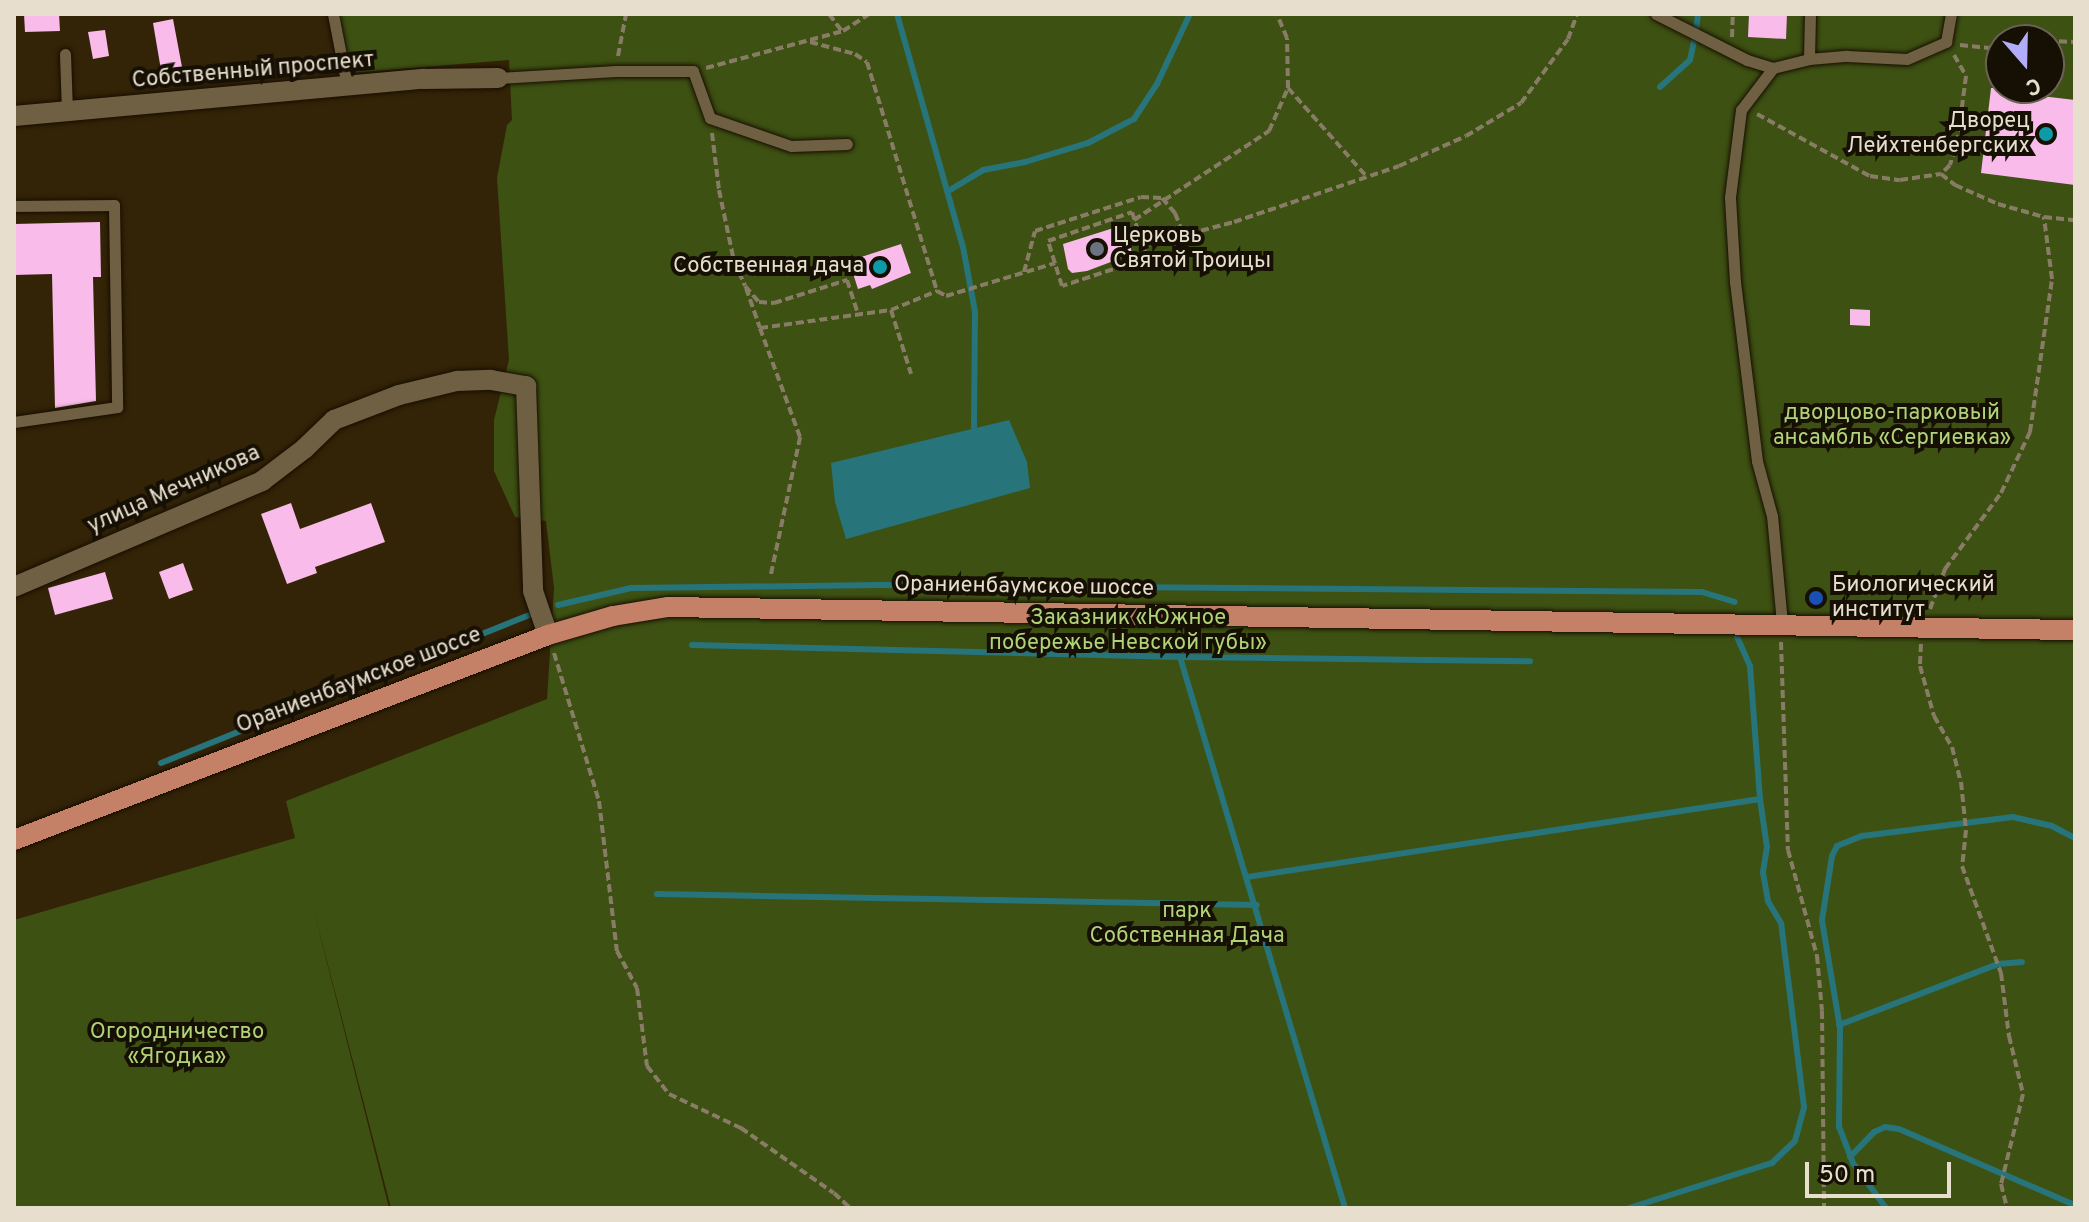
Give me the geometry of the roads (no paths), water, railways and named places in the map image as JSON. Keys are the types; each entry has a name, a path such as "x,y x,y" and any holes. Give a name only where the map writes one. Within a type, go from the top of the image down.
{"main road":[{"name":"Ораниенбаумское шоссе","path":"14,840 548,635 613,616 683,607 2075,630"}],"street":[{"name":"Собственный проспект","path":"14,116 347,86 498,78"},
{"name":"улица Мечникова","path":"14,587 262,481 304,449 334,420 399,395 457,381 491,380 526,386 533,591 548,635"}],"lane":[{"path":"333,14 347,86"},
{"path":"1656,14 1732,52 1773,68 1809,59 1907,59 1946,42 1951,14"},
{"path":"1809,59 1810,14"},
{"path":"65,54 67,112"},
{"path":"1773,68 1744,106 1736,130 1730,197 1735,282 1757,461 1774,529 1782,623"},
{"path":"498,78 616,71 693,71 710,118 791,146 847,144"},
{"path":"14,206 114,205 117,407 14,422"}],"water":[{"path":"1009,420 1027,462 1030,488 846,539 835,502 831,463"}],"waterway":[{"path":"897,14 963,247 975,312 974,427"},
{"path":"950,190 983,170 1025,162 1088,143 1134,119 1157,84 1190,14"},
{"path":"1696,32 1698,14"},
{"path":"1660,87 1690,60 1695,36"},
{"path":"558,605 631,588 881,585 1702,592 1734,602"},
{"path":"161,763 529,615"},
{"path":"1247,877 1760,799 1750,666 1737,637"},
{"path":"692,645 1180,657 1530,661"},
{"path":"1180,657 1345,1208"},
{"path":"1629,1208 1772,1163 1795,1141 1804,1107 1781,923 1768,901 1763,872 1767,847 1760,799"},
{"path":"1886,1208 1853,1163 1839,1127 1840,1028 1822,920 1832,856 1837,846 1862,836 2013,817 2052,826 2075,838"},
{"path":"657,894 1257,905"},
{"path":"1839,1025 1998,964 2022,962"},
{"path":"1850,1157 1874,1132 1885,1127 1899,1129 2075,1205"}],"place":[{"name":"Дворец Лейхтенбергских","path":"2046,134"},
{"name":"Церковь Святой Троицы","path":"1097,249"},
{"name":"Собственная дача","path":"880,267"},
{"name":"Биологический институт","path":"1816,598"}],"park label":[{"name":"дворцово-парковый ансамбль «Сергиевка»","path":"1892,426"},
{"name":"Заказник «Южное побережье Невской губы»","path":"1128,630"},
{"name":"парк Собственная Дача","path":"1187,924"},
{"name":"Огородничество «Ягодка»","path":"177,1044"}]}
